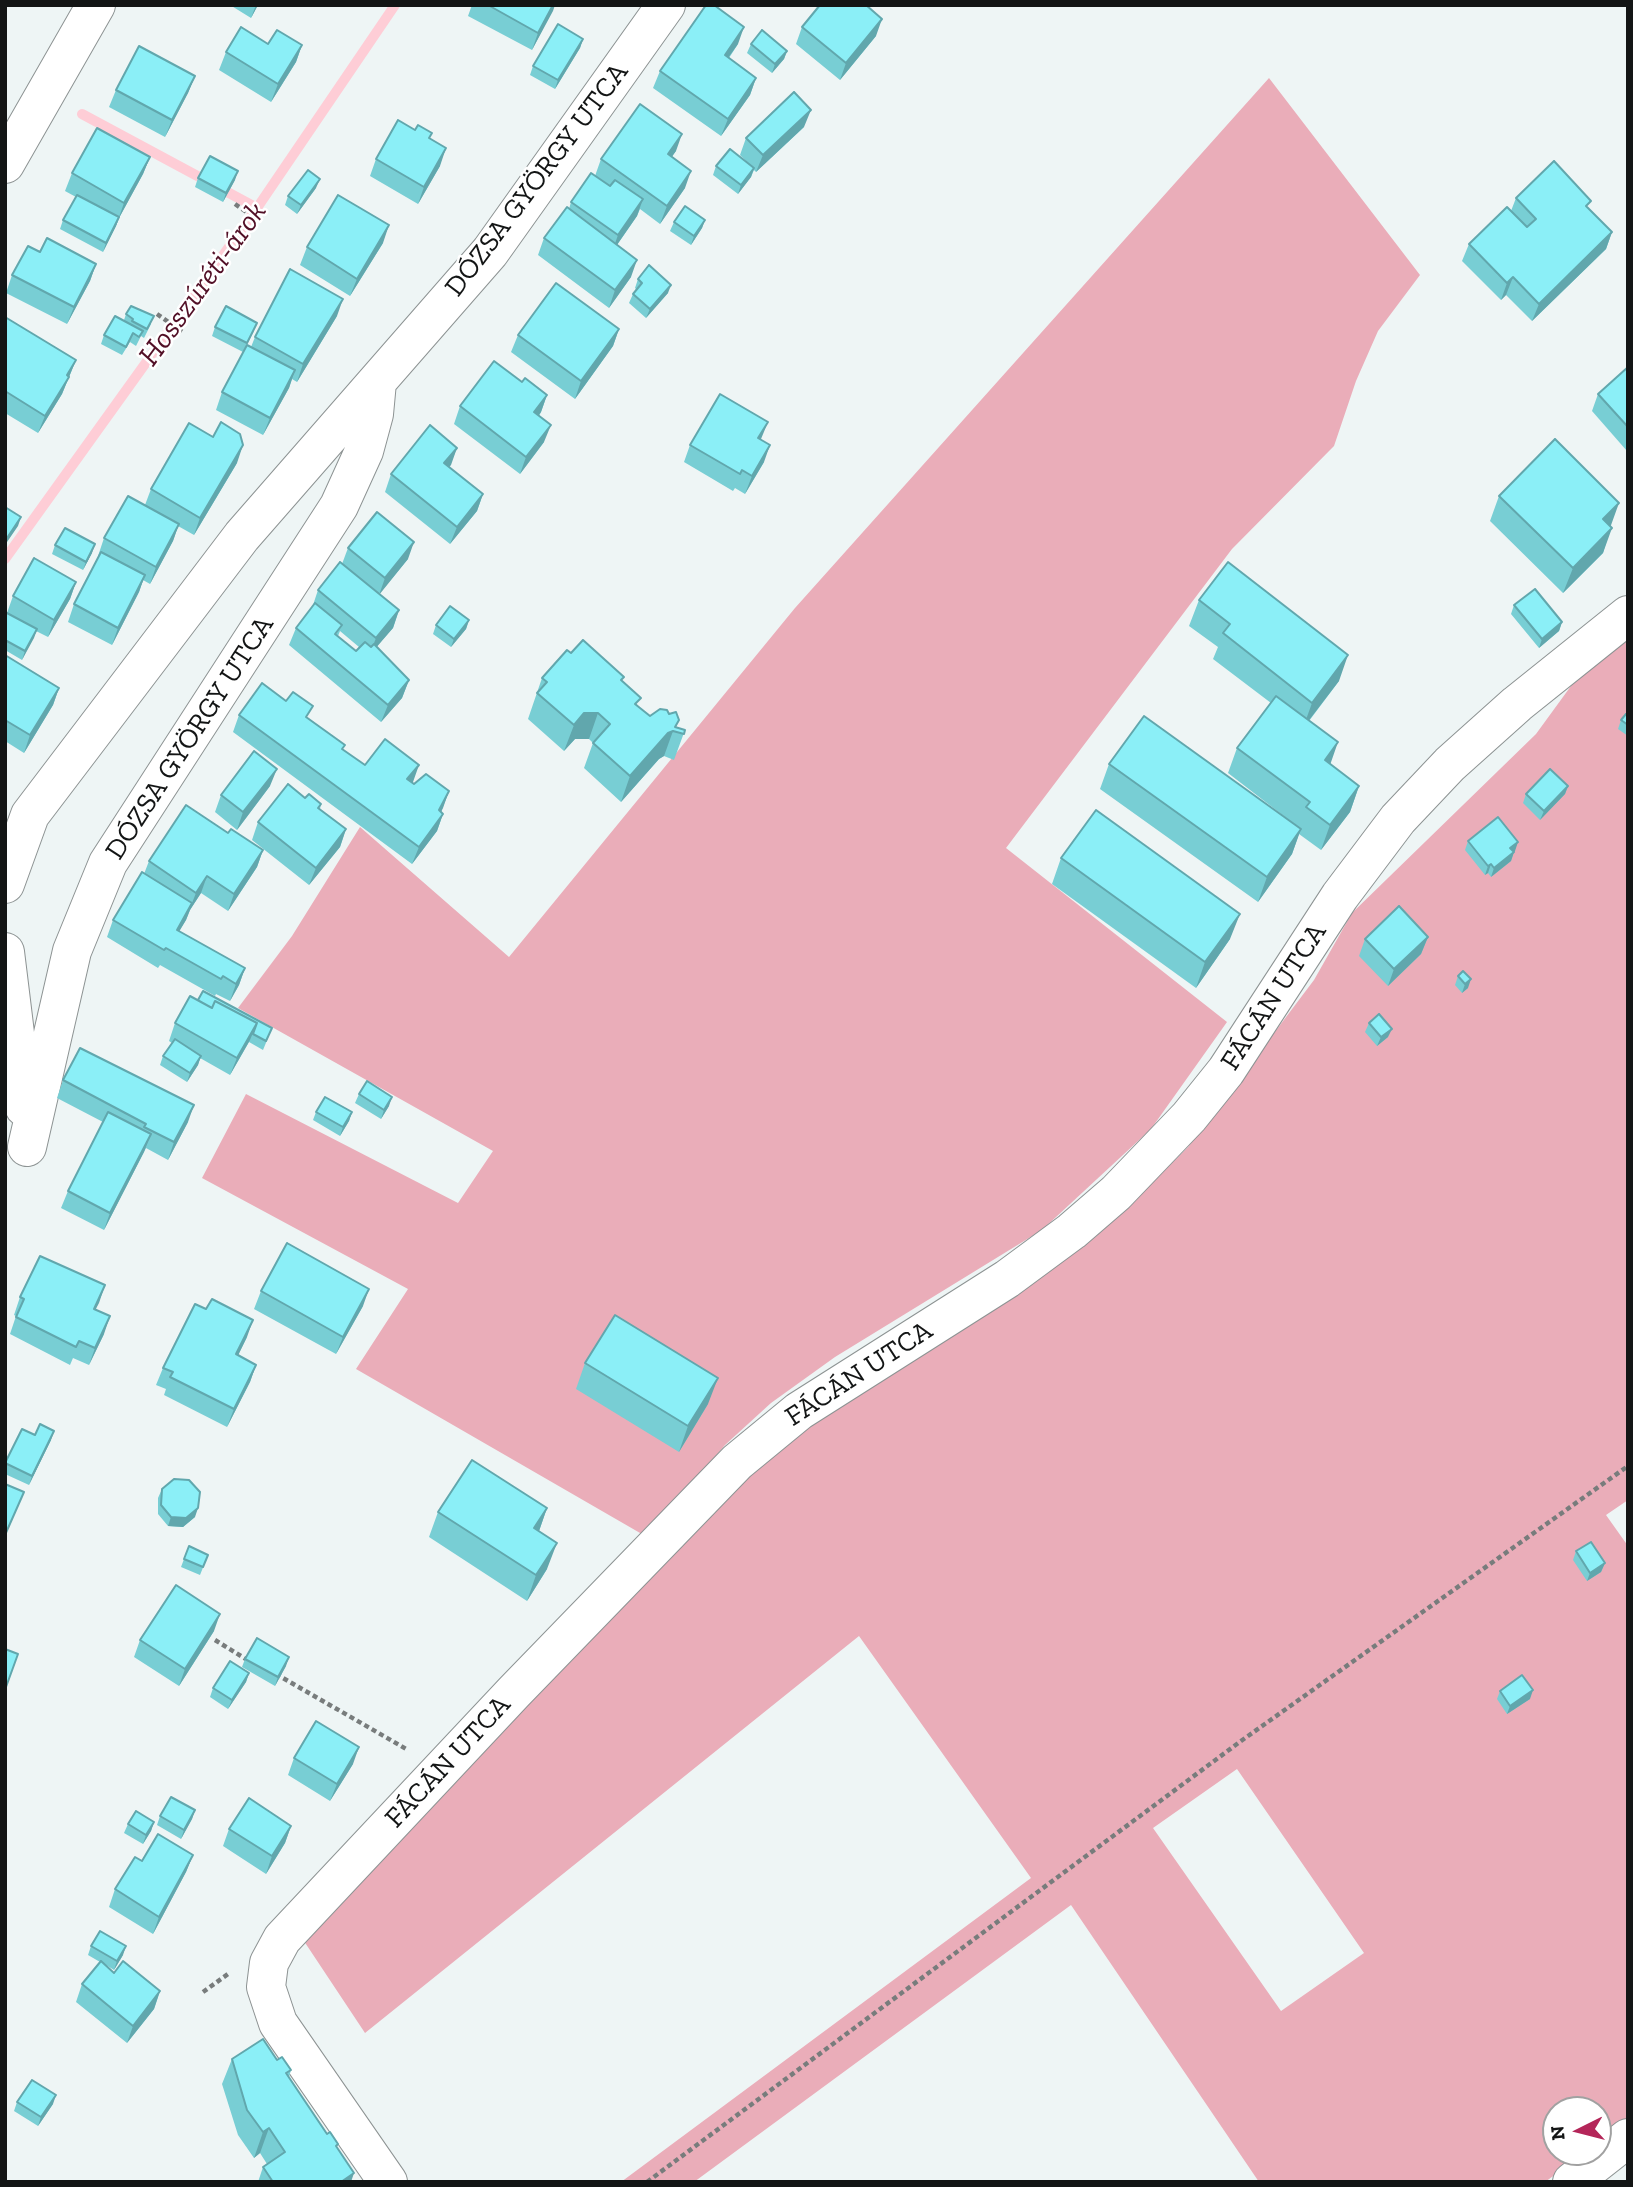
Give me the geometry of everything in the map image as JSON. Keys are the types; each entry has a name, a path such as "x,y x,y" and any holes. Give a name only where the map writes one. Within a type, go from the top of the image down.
{"street":[{"path":"5,164 96,5"},
{"name":"DÓZSA GYÖRGY UTCA","path":"5,884 18,807 242,536 490,253 666,5"},
{"name":"DÓZSA GYÖRGY UTCA","path":"27,1147 72,951 108,863 339,506 364,451 374,414 377,382"},
{"name":"FÁCÁN UTCA","path":"388,2182 278,2023 266,1987 270,1963 282,1940 514,1692 747,1454 799,1411 1006,1279 1072,1231 1116,1193 1189,1117 1226,1071 1340,896 1398,819 1450,764 1517,704 1628,615"},
{"path":"5,952 24,1107 36,1110"},
{"path":"1572,2182 1628,2138"}],"path":[{"path":"235,204 258,220"},
{"path":"157,314 184,333"},
{"path":"647,2182 1241,1741 1628,1466"},
{"path":"215,1640 255,1664"},
{"path":"265,1669 418,1755"}],"shaded area":[{"path":"1269,78 1420,275 1378,331 1356,381 1334,446 1232,549 1006,848 1227,1022 1151,1129 1042,1230 835,1357 771,1403 725,1445 648,1537 1147,1188 1188,1147 1314,980 1352,913 1536,734 1579,675 1628,640 1628,1500 1606,1515 1628,1546 1628,2121 1612,2133 1612,2096 1542,2096 1542,2166 1567,2166 1545,2182 1259,2182 1071,1905 694,2182 621,2182 1031,1878 859,1636 365,2033 288,1917 647,1537 356,1369 408,1289 202,1178 246,1094 458,1203 493,1151 238,1008 292,936 360,827 509,957 795,608","holes":["1237,1769 1364,1953 1281,2011 1153,1828"]}],"building":[{"path":"488,5 553,5 538,33"},
{"path":"706,5 714,5 744,27 725,55 756,78 728,119 660,71"},
{"path":"820,5 866,5 882,19 846,63 802,27"},
{"path":"558,24 583,39 558,80 533,66"},
{"path":"241,27 268,44 277,30 302,45 278,84 226,52"},
{"path":"762,30 787,51 775,64 751,44"},
{"path":"139,46 195,76 172,120 116,90"},
{"path":"794,92 811,110 763,155 746,138"},
{"path":"640,104 682,134 668,154 691,171 667,206 601,159"},
{"path":"398,120 415,130 418,125 432,133 429,138 446,148 424,187 376,159"},
{"path":"97,128 150,157 124,203 72,173"},
{"path":"730,149 754,168 741,185 716,166"},
{"path":"210,156 238,171 226,193 198,178"},
{"path":"1554,161 1591,201 1586,206 1612,232 1539,304 1513,277 1507,283 1469,244 1507,207 1527,227 1536,219 1516,198"},
{"path":"308,170 320,179 301,205 288,196"},
{"path":"591,173 610,186 615,180 643,199 618,235 571,202"},
{"path":"77,195 119,217 106,243 63,220"},
{"path":"338,195 389,225 357,279 307,247"},
{"path":"685,206 705,220 694,236 674,222"},
{"path":"567,207 637,260 615,290 544,238"},
{"path":"47,238 96,264 74,307 12,275 28,246 40,252"},
{"path":"649,265 671,285 650,309 633,294 642,283 638,279"},
{"path":"290,269 343,299 303,364 255,337"},
{"path":"556,283 619,329 581,381 518,335"},
{"path":"131,306 154,316 147,329 132,321 126,314"},
{"path":"226,306 257,323 247,343 215,327"},
{"path":"115,316 143,331 139,337 133,333 126,347 104,335"},
{"path":"5,317 76,360 67,375 69,377 45,416 5,391"},
{"path":"247,345 295,370 270,418 222,392"},
{"path":"494,361 522,382 525,378 547,395 534,412 551,425 526,457 460,406"},
{"path":"1628,367 1628,427 1598,394"},
{"path":"720,394 768,422 758,438 770,445 752,476 742,470 740,474 690,445"},
{"path":"221,422 240,434 243,445 200,518 151,489 189,423 213,437"},
{"path":"430,425 457,448 444,463 483,494 457,527 391,474"},
{"path":"1555,439 1619,503 1603,519 1612,528 1573,568 1499,496"},
{"path":"128,496 179,524 156,567 104,538"},
{"path":"5,507 21,517 5,541"},
{"path":"377,512 414,542 385,578 348,548"},
{"path":"65,528 95,544 86,562 55,545"},
{"path":"101,552 145,575 118,628 74,604"},
{"path":"34,558 76,582 54,620 13,596"},
{"path":"340,562 399,610 376,638 318,590"},
{"path":"1228,562 1348,655 1312,703 1223,633 1230,624 1199,600"},
{"path":"1535,589 1562,622 1542,639 1514,605"},
{"path":"315,603 342,625 335,634 356,651 365,642 371,647 374,644 409,680 388,705 296,628"},
{"path":"450,606 469,620 454,639 436,625"},
{"path":"5,612 37,629 25,651 5,640"},
{"path":"583,640 624,677 621,680 641,698 635,704 650,716 660,709 667,710 669,714 676,712 679,720 675,727 685,730 684,734 673,731 668,733 630,776 593,743 610,724 598,713 584,713 574,725 537,693 547,682 542,678 567,650 571,653"},
{"path":"5,655 59,688 30,735 5,720"},
{"path":"262,683 286,701 293,692 313,706 306,717 345,745 342,749 365,765 385,739 419,765 407,779 414,784 426,774 449,791 439,810 443,814 419,847 239,715"},
{"path":"1276,696 1338,742 1325,760 1359,786 1330,825 1306,807 1310,802 1237,748"},
{"path":"1626,714 1628,716 1628,725 1621,720"},
{"path":"1144,716 1301,829 1267,877 1109,764"},
{"path":"254,751 277,769 243,812 221,795"},
{"path":"1550,769 1568,786 1544,811 1526,794"},
{"path":"288,784 305,798 309,794 321,804 318,808 346,829 316,868 258,822"},
{"path":"186,805 228,833 231,829 263,850 234,894 207,876 196,893 149,861"},
{"path":"1096,810 1240,914 1205,962 1061,858"},
{"path":"1498,817 1518,842 1510,848 1514,852 1494,868 1491,864 1488,866 1468,841"},
{"path":"142,872 192,903 177,930 245,968 236,984 223,976 221,979 166,948 164,950 113,920"},
{"path":"1399,906 1428,937 1394,969 1365,939"},
{"path":"1463,971 1471,979 1465,984 1458,976"},
{"path":"203,991 272,1028 266,1041 253,1034 257,1023 215,1001 212,1008 198,1000"},
{"path":"190,996 212,1008 215,1001 257,1023 237,1058 175,1023"},
{"path":"1379,1014 1392,1029 1381,1037 1369,1023"},
{"path":"175,1039 201,1056 190,1073 163,1056"},
{"path":"80,1048 194,1105 174,1142 63,1080"},
{"path":"367,1081 392,1097 384,1110 359,1094"},
{"path":"325,1097 352,1112 343,1127 316,1112"},
{"path":"108,1112 151,1134 110,1213 68,1191"},
{"path":"287,1243 369,1289 343,1337 261,1291"},
{"path":"40,1256 105,1285 94,1309 110,1316 95,1348 79,1341 76,1347 16,1317 24,1299 20,1297"},
{"path":"212,1299 253,1320 236,1354 256,1365 234,1409 170,1377 173,1372 163,1368 195,1304 206,1309"},
{"path":"615,1315 718,1378 688,1426 585,1363"},
{"path":"40,1424 54,1431 32,1476 5,1463 22,1429 35,1435"},
{"path":"472,1460 547,1508 534,1528 557,1543 536,1575 438,1512"},
{"path":"174,1479 189,1480 200,1492 198,1508 186,1518 171,1517 161,1505 162,1489"},
{"path":"5,1484 24,1492 5,1535"},
{"path":"1591,1542 1605,1563 1590,1573 1576,1551"},
{"path":"189,1546 208,1555 203,1567 184,1559"},
{"path":"176,1585 220,1614 185,1669 140,1640"},
{"path":"257,1638 289,1657 278,1677 245,1659"},
{"path":"5,1649 18,1654 6,1687 5,1687"},
{"path":"230,1661 249,1673 232,1700 213,1688"},
{"path":"1522,1675 1533,1690 1510,1706 1500,1691"},
{"path":"316,1721 359,1747 337,1784 294,1758"},
{"path":"171,1797 195,1810 184,1830 160,1816"},
{"path":"249,1798 291,1826 272,1856 229,1829"},
{"path":"136,1811 154,1822 146,1835 128,1824"},
{"path":"158,1834 193,1855 159,1917 115,1889 135,1857 142,1861"},
{"path":"100,1931 126,1946 117,1961 91,1946"},
{"path":"101,1961 114,1973 123,1961 160,1991 133,2026 82,1984"},
{"path":"263,2039 277,2060 282,2057 291,2070 286,2073 327,2134 330,2132 354,2173 341,2182 273,2182 263,2167 285,2152 269,2128 263,2132 247,2110 232,2059"},
{"path":"32,2080 56,2095 41,2117 17,2102"}],"waterway":[{"name":"Hosszúréti-árok","path":"5,559 257,208 395,5"},
{"path":"82,114 257,208"}]}
